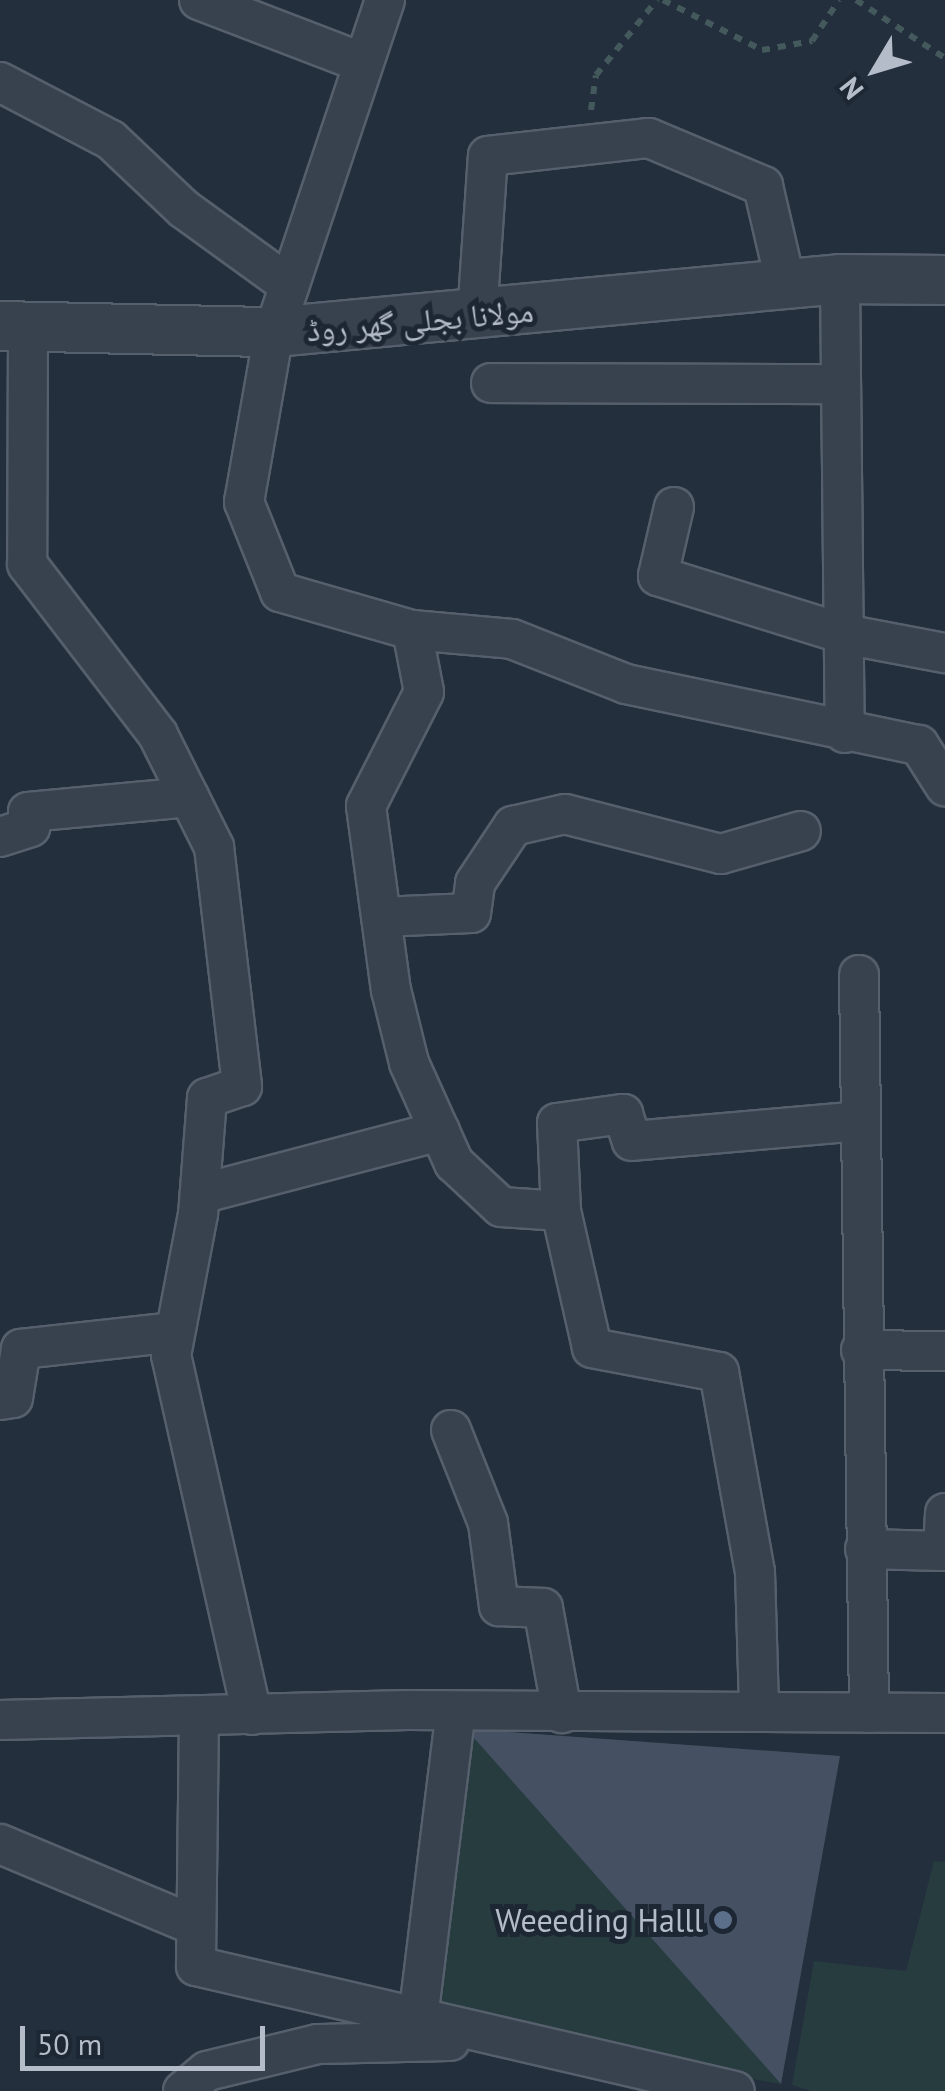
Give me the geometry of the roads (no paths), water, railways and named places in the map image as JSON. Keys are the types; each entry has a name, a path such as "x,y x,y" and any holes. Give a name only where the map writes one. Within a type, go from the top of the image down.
{"street":[{"path":"199,0 363,63"},
{"path":"385,0 274,332 244,502 280,592 412,630 512,639 626,684 919,746 945,786"},
{"path":"0,82 111,140 184,209 289,285"},
{"path":"477,316 488,156 649,138 763,186 786,285"},
{"path":"840,280 846,733"},
{"name":"مولانا بجلی گھر روڈ","path":"14,328 274,332 840,280 945,280"},
{"path":"14,328 14,568 158,735 214,847 242,1086 207,1098 200,1194 171,1354 252,1715"},
{"path":"491,383 841,384"},
{"path":"674,507 658,576 844,634 945,653"},
{"path":"412,630 424,692 366,806 381,917 408,1063 454,1163 501,1207 562,1211"},
{"path":"0,836 30,827 28,812 189,797"},
{"path":"381,917 471,913 476,884 513,826 565,814 721,854 801,831"},
{"path":"859,975 861,1350 869,1713"},
{"path":"759,1709 755,1572 718,1372 592,1348 562,1211 557,1123 623,1114 632,1141 860,1121"},
{"path":"200,1194 440,1131"},
{"path":"0,1400 14,1398 21,1350 175,1332"},
{"path":"861,1350 945,1351"},
{"path":"451,1430 488,1523 500,1606 542,1608 562,1713"},
{"path":"865,1549 944,1551 945,1513"},
{"path":"0,1720 456,1711 759,1709 945,1713"},
{"path":"418,2020 456,1711"},
{"path":"199,1716 196,1966 503,2040 625,2080 735,2091"},
{"path":"0,1844 196,1926"},
{"path":"182,2091 207,2071 318,2044 503,2040"}],"place":[{"name":"Weeeding Halll","path":"723,1920"}]}
